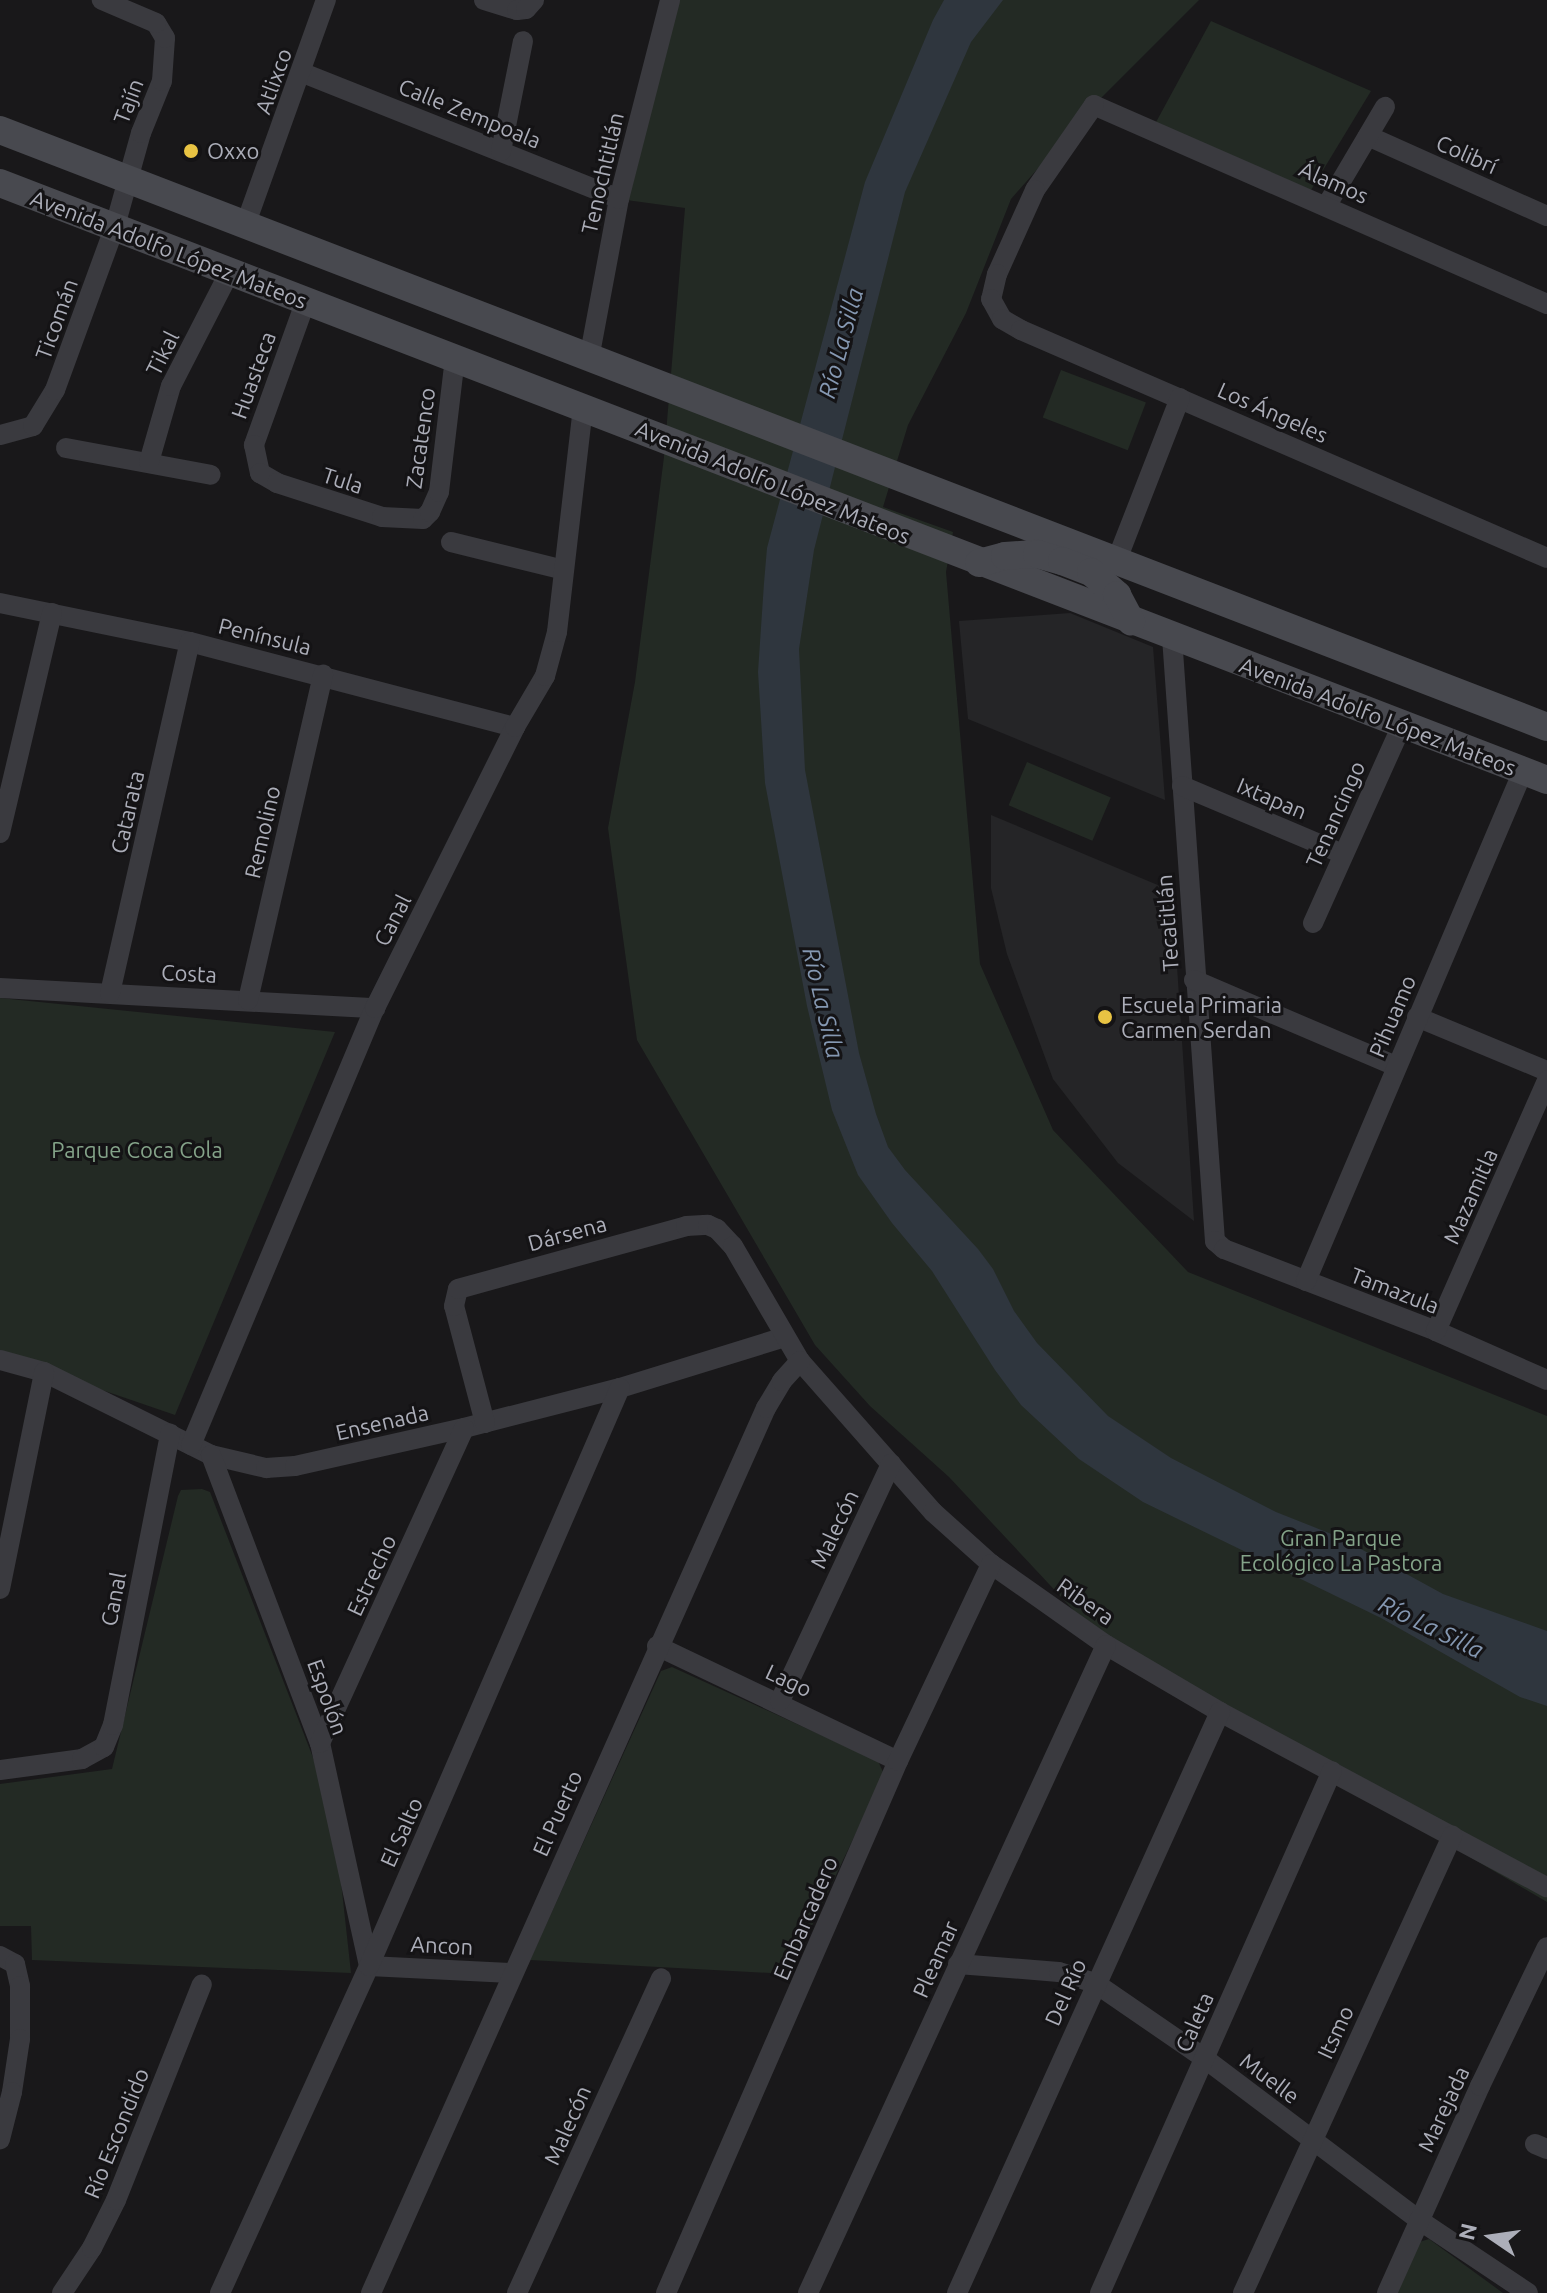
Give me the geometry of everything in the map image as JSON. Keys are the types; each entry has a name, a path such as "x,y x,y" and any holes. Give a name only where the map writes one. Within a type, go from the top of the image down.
{"main road":[{"path":"0,130 1547,727"},
{"name":"Avenida Adolfo López Mateos","path":"0,183 1535,776"}],"street":[{"name":"Tajín","path":"102,0 156,23 165,38 162,81 141,133 115,226"},
{"name":"Atlixco","path":"246,223 303,73 326,0"},
{"path":"484,0 530,5"},
{"name":"Tenochtitlán","path":"589,359 619,199 670,0"},
{"path":"501,151 523,41"},
{"name":"Calle Zempoala","path":"303,73 619,199"},
{"name":"Álamos","path":"991,299 997,274 1035,190 1094,105 1547,304"},
{"path":"1327,205 1385,107"},
{"name":"Colibrí","path":"1368,136 1547,216"},
{"name":"Ticomán","path":"0,435 33,426 55,390 115,226"},
{"name":"Tikal","path":"149,462 171,386 230,271"},
{"name":"Los Ángeles","path":"991,299 1002,319 1021,330 1547,558"},
{"name":"Huasteca","path":"256,465 254,445 260,421 305,303"},
{"name":"Zacatenco","path":"423,519 430,512 439,492 455,358"},
{"path":"1116,562 1180,398"},
{"name":"Canal","path":"191,1445 375,1008 515,727 545,676 552,654 564,570 583,406"},
{"path":"66,448 211,475"},
{"name":"Tula","path":"256,465 260,473 277,483 365,512 396,519 423,519"},
{"path":"451,542 564,570"},
{"name":"Península","path":"0,603 190,642 515,727"},
{"path":"0,833 52,613"},
{"name":"Tecatitlán","path":"1172,637 1213,1234 1224,1249"},
{"name":"Catarata","path":"110,993 190,642"},
{"name":"Remolino","path":"248,1000 323,675"},
{"name":"Tenancingo","path":"1313,923 1402,725"},
{"name":"Pihuamo","path":"1306,1281 1417,1017 1535,776"},
{"name":"Ixtapan","path":"1182,786 1343,854"},
{"path":"1194,980 1396,1066"},
{"name":"Costa","path":"0,988 375,1008"},
{"path":"1417,1017 1547,1071"},
{"name":"Mazamitla","path":"1436,1331 1547,1081"},
{"name":"Dársena","path":"485,1423 454,1306 455,1292 463,1285 686,1226 708,1225"},
{"name":"Ribera","path":"708,1225 729,1239 800,1361 933,1512 991,1564 1106,1645 1220,1712 1547,1887"},
{"name":"Tamazula","path":"1224,1249 1436,1331 1547,1380"},
{"name":"Ensenada","path":"0,1360 44,1372 211,1455 266,1468 295,1466 485,1423 620,1388 785,1337"},
{"name":"El Puerto","path":"371,2293 657,1646 774,1392 800,1361"},
{"path":"0,1589 44,1372"},
{"name":"El Salto","path":"220,2293 369,1966 620,1388"},
{"name":"Estrecho","path":"320,1743 464,1428"},
{"name":"Canal","path":"0,1770 82,1759 104,1747 113,1725 170,1434"},
{"name":"Espolón","path":"211,1455 320,1743 369,1966"},
{"name":"Malecón","path":"780,1701 891,1464"},
{"name":"Embarcadero","path":"666,2293 898,1761 991,1564"},
{"name":"Pleamar","path":"808,2293 1106,1645"},
{"name":"Lago","path":"657,1646 780,1701 898,1761"},
{"name":"Del Río","path":"957,2293 1220,1712"},
{"name":"Caleta","path":"1100,2293 1332,1771"},
{"name":"Itsmo","path":"1243,2293 1452,1836"},
{"name":"Marejada","path":"1387,2293 1547,1947"},
{"path":"0,1956 15,1964 20,1986 20,2039 12,2092 0,2139"},
{"name":"Muelle","path":"958,1964 1059,1972 1095,1983 1204,2058 1419,2220 1528,2293"},
{"name":"Ancon","path":"369,1966 513,1973"},
{"name":"Malecón","path":"517,2293 661,1978"},
{"name":"Río Escondido","path":"62,2293 92,2248 116,2200 202,1984"}],"shaded area":[{"path":"1070,613 1153,647 1165,800 968,719 959,621"},
{"name":"Escuela Primaria Carmen Serdan","path":"991,815 1172,891 1194,1221 1118,1163 1053,1079 1007,954 991,888"}],"green space":[{"name":"Gran Parque Ecológico La Pastora","path":"670,0 1199,0 1094,105 1011,199 966,313 908,425 883,507 953,532 946,572 980,964 1053,1130 1188,1272 1547,1416 1547,1902 1106,1645 949,1477 870,1406 815,1345 637,1040 608,828 635,682 664,457 685,208 619,199"},
{"path":"1211,21 1371,91 1311,190 1155,124"},
{"path":"1061,370 1146,403 1128,450 1043,418"},
{"path":"1027,762 1111,798 1092,841 1009,805"},
{"name":"Parque Coca Cola","path":"0,998 335,1032 175,1415 0,1355"},
{"path":"202,1489 210,1492 333,1809 351,1973 32,1960 31,1926 0,1926 0,1784 112,1769 178,1496 181,1490"},
{"path":"672,1667 878,1761 884,1774 789,1974 530,1960 661,1671"},
{"path":"1429,2239 1503,2293 1395,2293 1416,2243"}],"water":[{"name":"Río La Silla","path":"944,0 1003,0 971,42 905,192 814,550 799,649 805,770 859,1053 876,1114 888,1147 905,1170 978,1249 993,1269 1014,1311 1037,1343 1108,1416 1171,1458 1276,1512 1339,1537 1443,1594 1547,1631 1547,1706 1520,1697 1381,1618 1143,1502 1079,1459 1021,1405 995,1370 932,1271 858,1175 832,1110 807,1006 765,783 758,672 767,548 865,182"}],"place":[{"name":"Oxxo","path":"191,151"},
{"name":"Escuela Primaria Carmen Serdan","path":"1105,1017"}]}
